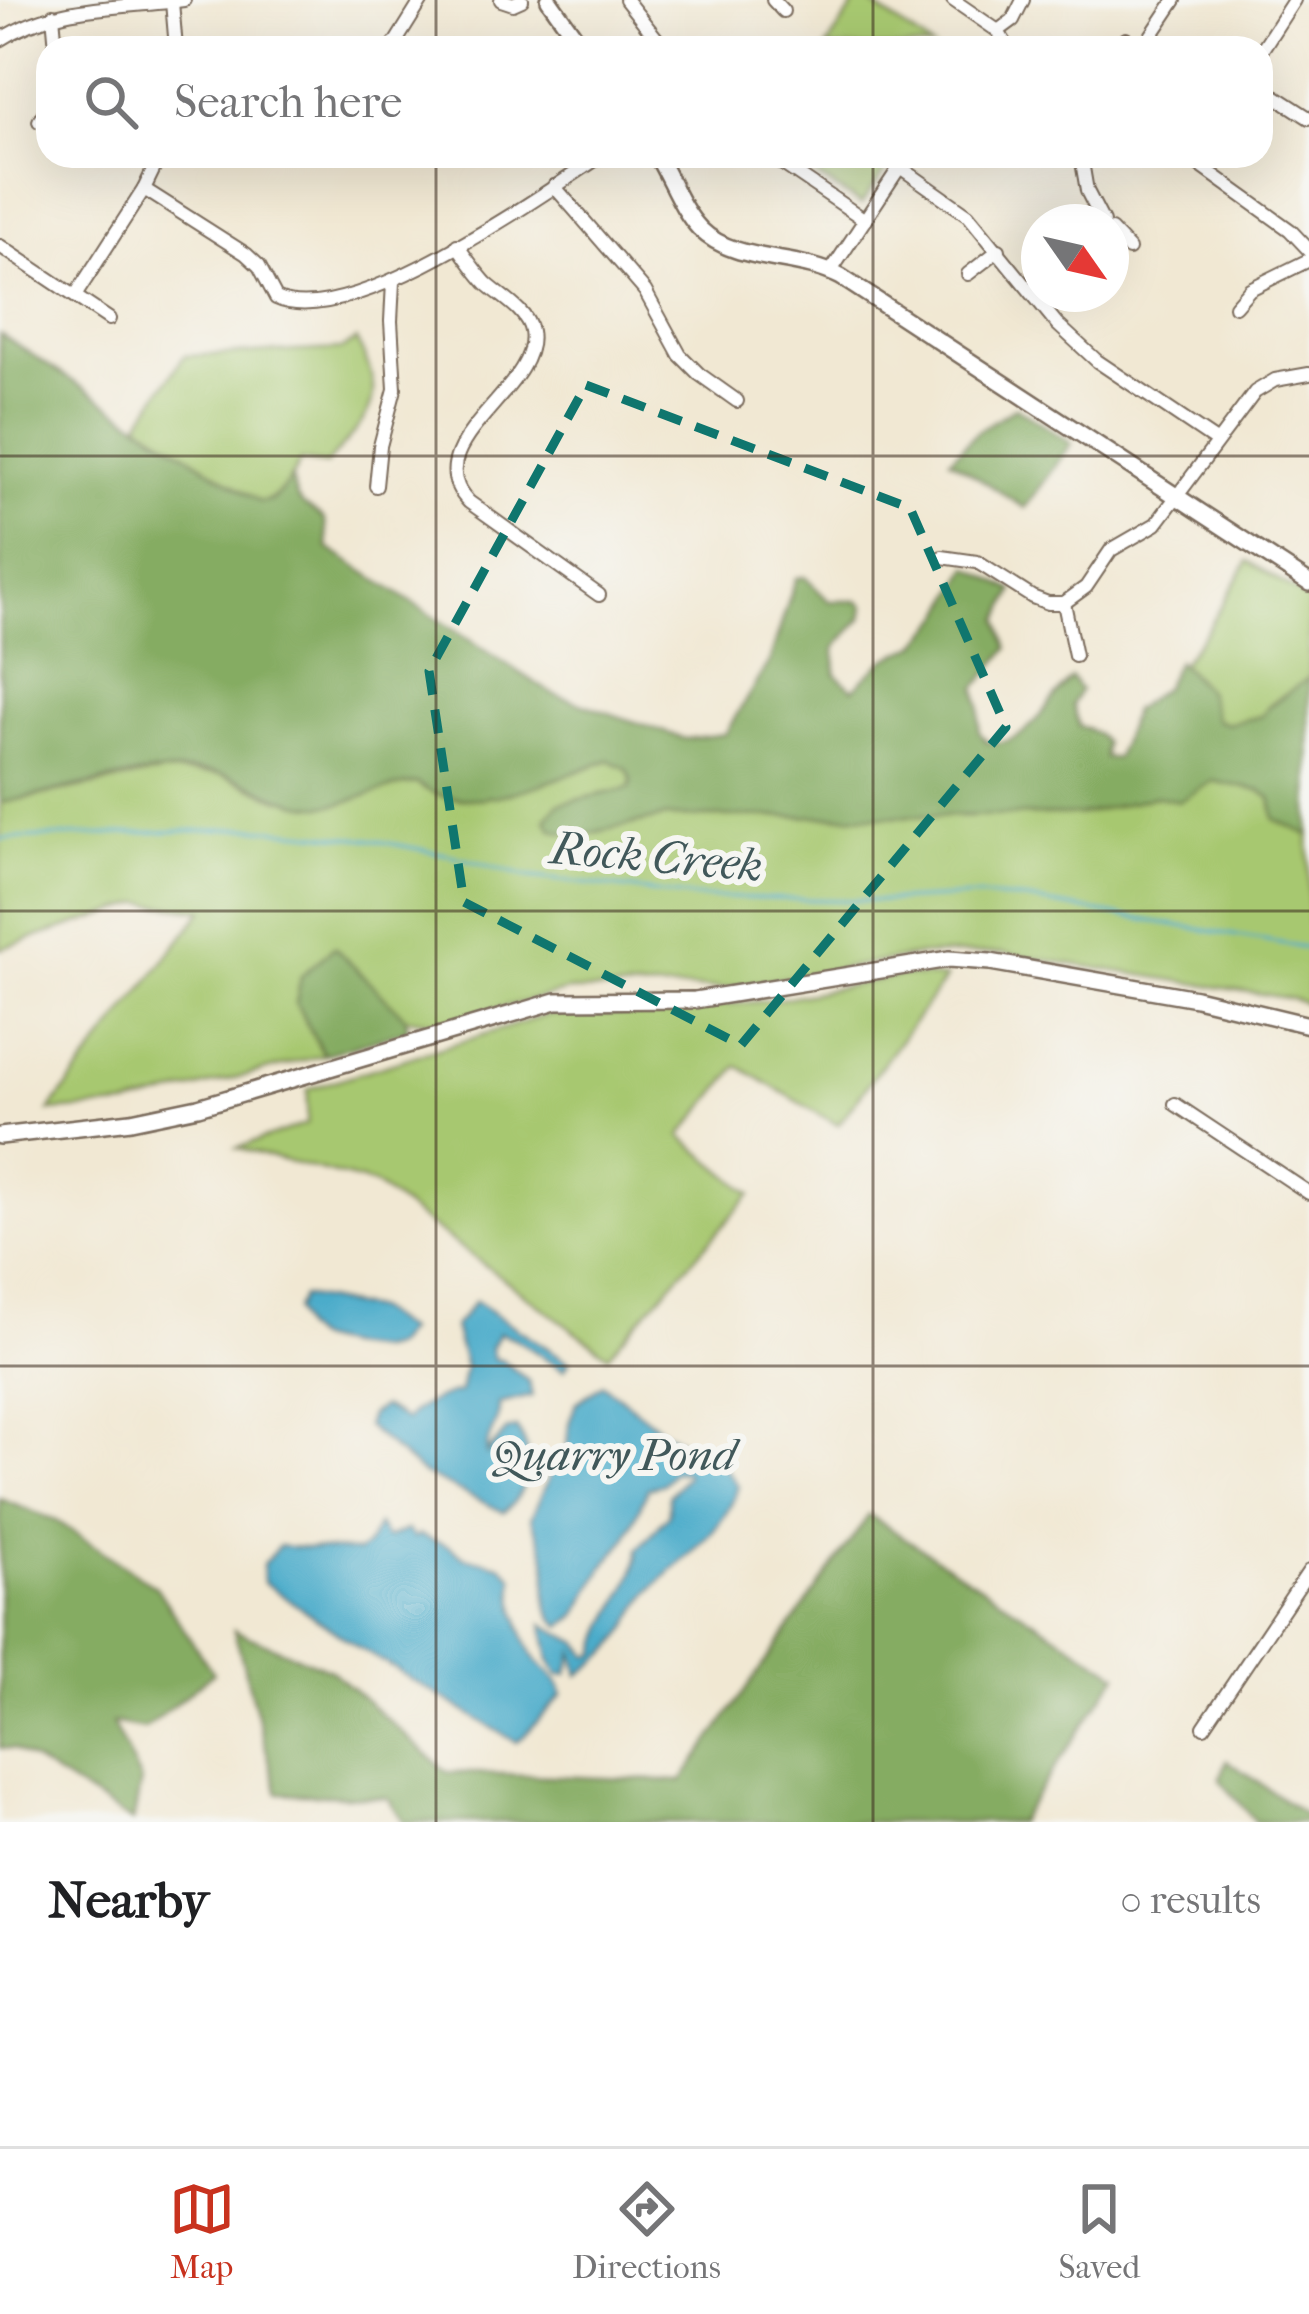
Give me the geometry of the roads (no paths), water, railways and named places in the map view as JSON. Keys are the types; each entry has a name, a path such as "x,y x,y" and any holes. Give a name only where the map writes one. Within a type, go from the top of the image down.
{"main road":[{"path":"549,0 574,36"},
{"path":"664,168 691,218 714,240 733,249 831,272 1309,584"},
{"path":"0,1136 145,1119 198,1107 556,1001 719,997 927,961 1010,965 1229,1004 1309,1025"}],"street":[{"path":"400,36 422,0"},
{"path":"502,0 513,4 522,0"},
{"path":"626,0 654,36"},
{"path":"953,0 1001,36"},
{"path":"998,31 1013,20 1023,0"},
{"path":"1151,36 1175,0"},
{"path":"1271,36 1294,0"},
{"path":"0,40 53,15 178,1 177,36"},
{"path":"53,15 55,36"},
{"path":"1273,95 1309,118"},
{"path":"75,296 155,168"},
{"path":"145,189 247,254 282,301 306,304 393,282 582,168"},
{"path":"788,168 865,220"},
{"path":"831,272 898,168"},
{"path":"912,168 968,214 1057,324 1097,361 1216,441"},
{"path":"1083,168 1094,204"},
{"path":"1203,168 1290,230 1309,250"},
{"path":"554,186 645,291 680,355 737,401"},
{"path":"457,245 482,279 523,315 532,337 526,360 459,451 453,471 457,488 469,502 598,595"},
{"path":"0,246 109,319"},
{"path":"968,274 998,250"},
{"path":"1234,306 1250,289 1309,260"},
{"path":"376,486 380,446 395,389 393,282"},
{"path":"942,557 977,562 1032,597 1064,603 1086,587 1111,550 1156,524 1261,388 1275,380 1309,374"},
{"path":"1064,603 1075,656"},
{"path":"1175,1104 1309,1193"},
{"path":"1204,1727 1309,1571"}],"water":[{"path":"302,1296 376,1310 406,1331 393,1347 379,1350 314,1339 302,1329 295,1310"},
{"path":"475,1301 569,1362 564,1370 499,1333 491,1348 494,1359 504,1361 529,1382 532,1396 499,1404 488,1441 487,1454 506,1431 516,1428 526,1449 524,1483 504,1512 423,1474 366,1426 370,1415 382,1407 406,1420 423,1406 460,1392 465,1367 454,1327"},
{"name":"Quarry Pond","path":"603,1384 661,1429 726,1469 738,1486 723,1518 647,1595 612,1648 579,1675 574,1653 567,1674 558,1675 543,1624 579,1643 589,1656 597,1654 632,1575 638,1549 669,1514 669,1496 686,1476 685,1471 673,1472 663,1484 648,1488 626,1539 602,1569 577,1616 562,1626 555,1620 547,1604 545,1553 531,1518 552,1471 566,1455 576,1403"},
{"path":"378,1525 386,1538 407,1530 414,1538 419,1535 449,1546 464,1557 502,1565 514,1578 525,1638 562,1695 521,1739 516,1742 358,1647 263,1582 263,1564 279,1546 358,1552"}],"waterway":[{"name":"Rock Creek","path":"0,839 251,828 368,839 525,876 693,897 1028,900 1309,948"}]}
